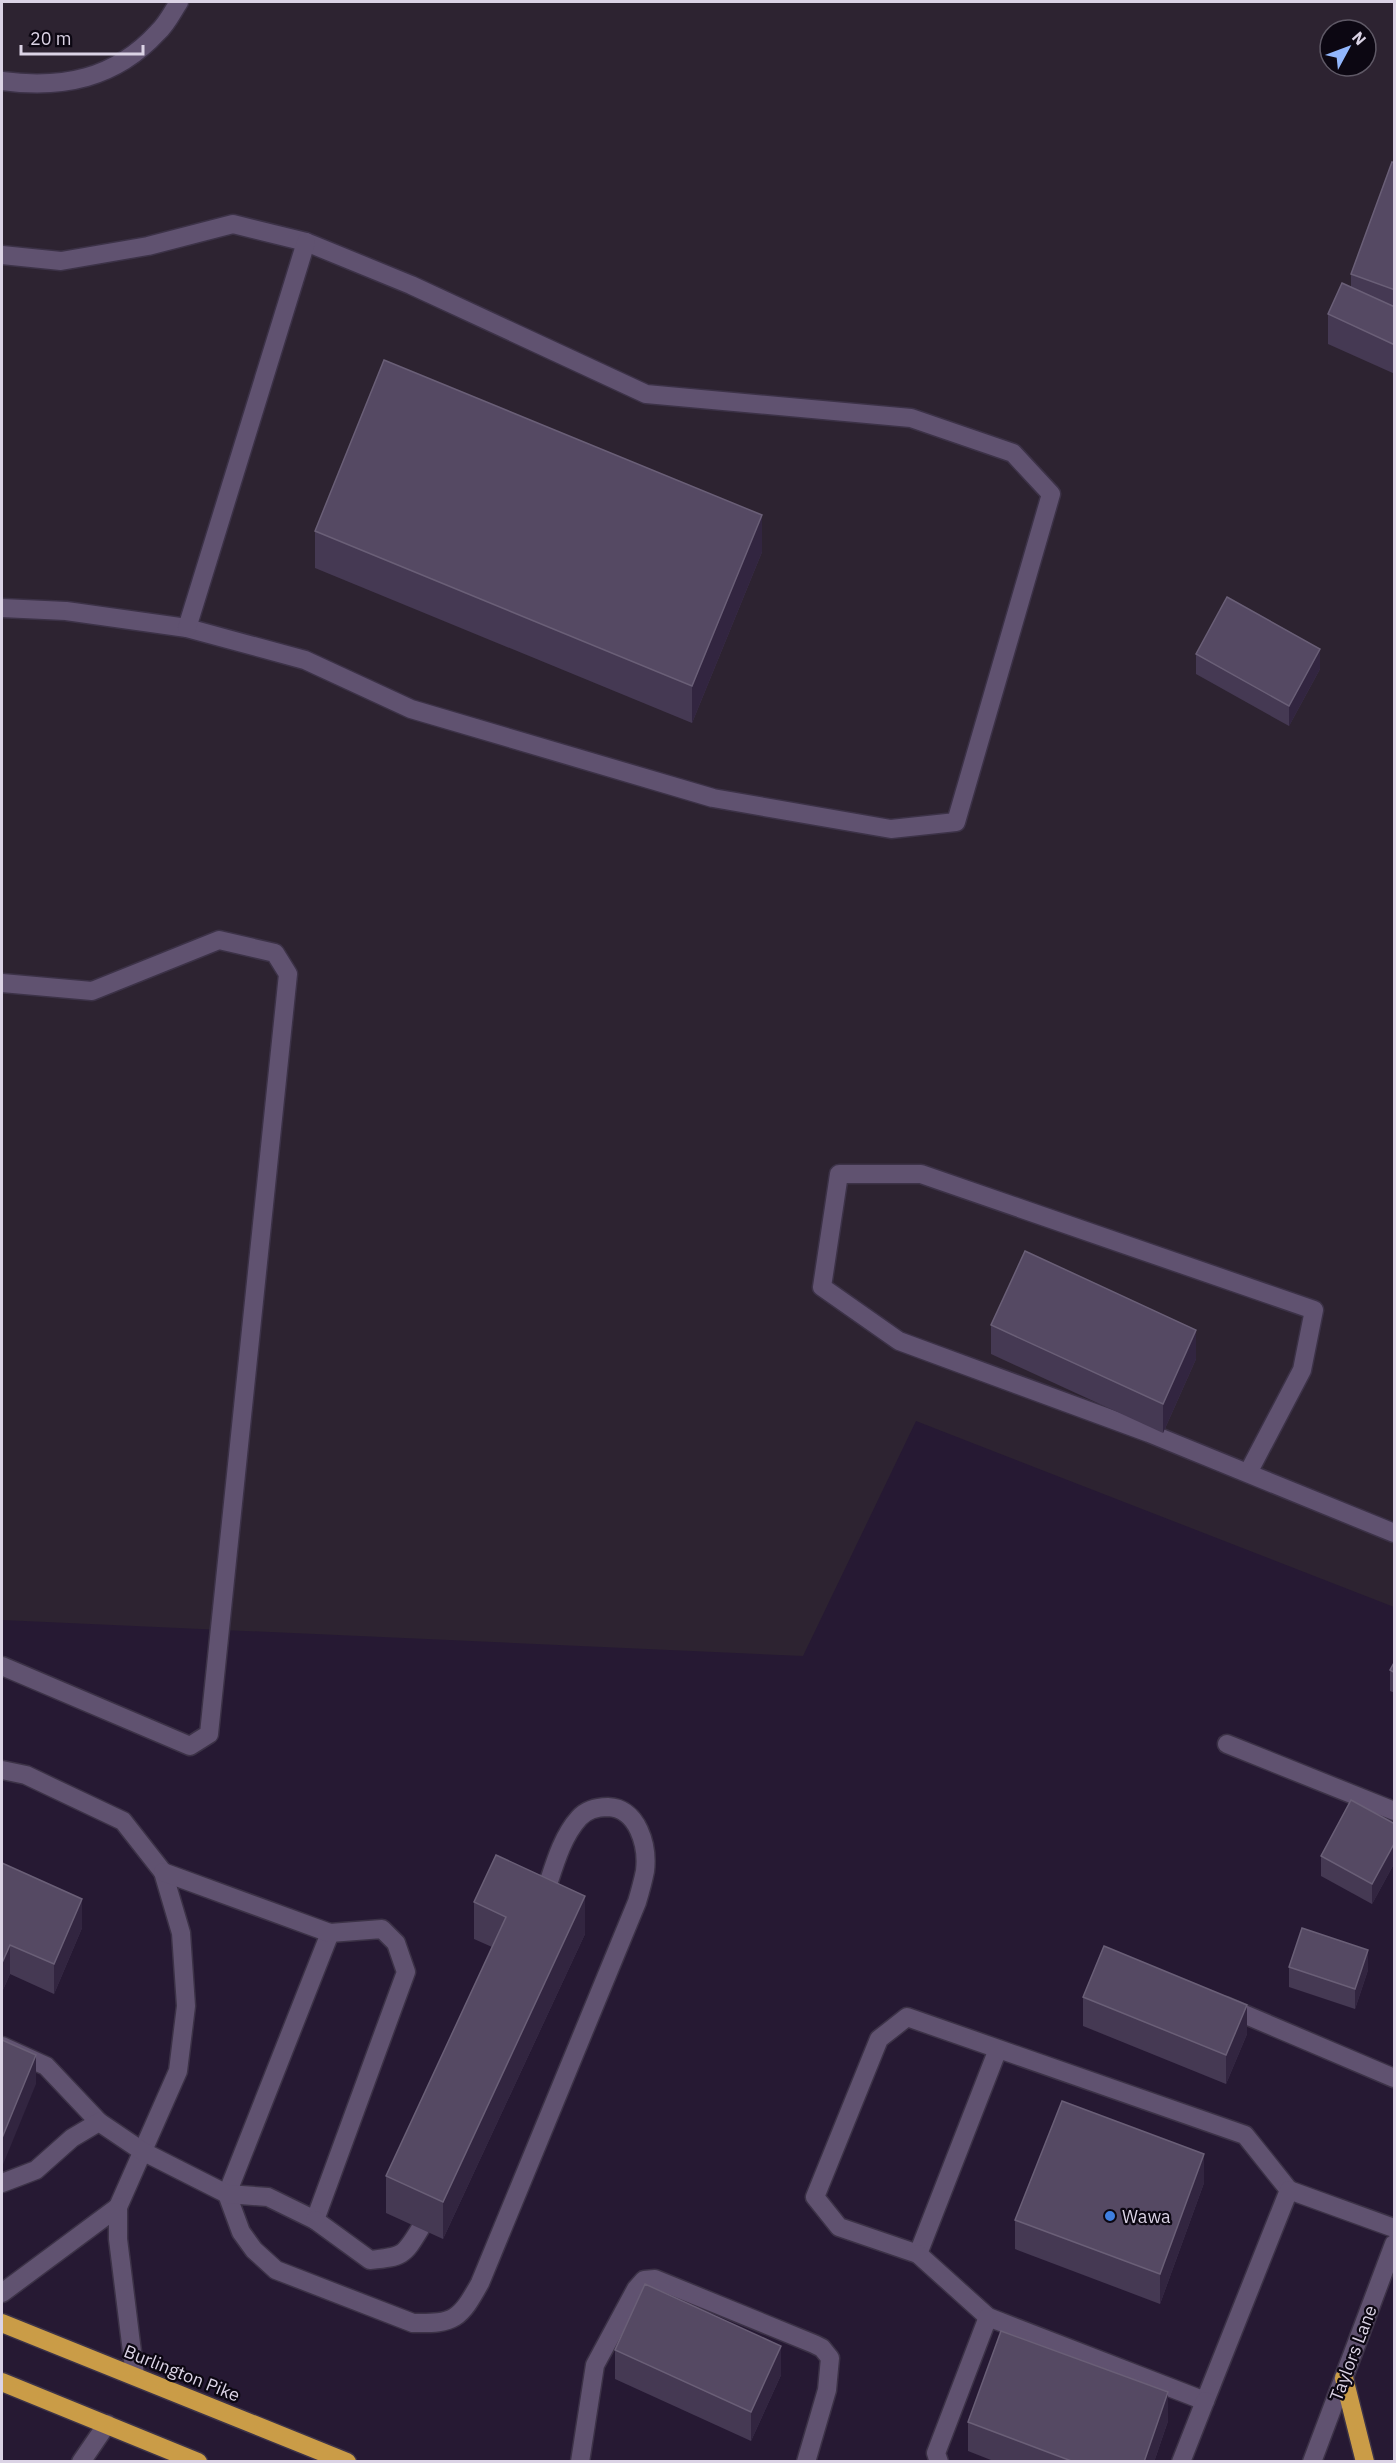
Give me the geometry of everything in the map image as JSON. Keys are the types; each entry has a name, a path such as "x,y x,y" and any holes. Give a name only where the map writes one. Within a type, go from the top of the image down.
{"highway":[{"name":"Burlington Pike","path":"2,2323 348,2462"},
{"path":"1344,2378 1365,2462"},
{"path":"2,2382 194,2461"}],"street":[{"path":"2,81 27,84 72,82 120,65 159,32 179,2"},
{"path":"2,255 61,261 147,246 233,224 306,242 411,285 645,394 911,418 1013,453 1050,494 957,822 891,829 713,798 411,709 306,660 187,628 66,611 2,608"},
{"path":"187,628 306,242"},
{"path":"2,983 92,991 219,940 275,953 288,974 209,1734 190,1746 2,1666"},
{"path":"1248,1473 1302,1370 1314,1310 921,1174 839,1174 822,1287 899,1341 1149,1433 1395,1533"},
{"path":"1227,1744 1395,1811"},
{"path":"2,1770 26,1775 123,1821 164,1872 181,1933 186,2006 178,2071 118,2207 118,2239 135,2376"},
{"path":"330,1933 227,2194 241,2232 254,2250 276,2270 413,2323 436,2324 459,2316 480,2283 637,1902 645,1869 644,1839 633,1818 616,1807 595,1807 580,1818 561,1847 538,1912"},
{"path":"164,1872 330,1933 382,1929 396,1942 406,1972 315,2220"},
{"path":"1220,2004 1395,2078"},
{"path":"1205,2402 988,2317 918,2254 839,2228 815,2197 879,2039 907,2017 1245,2135 1289,2190 1395,2228"},
{"path":"2,2046 46,2066 99,2122 142,2151 227,2194 268,2197 315,2220 370,2260 389,2258 407,2251 420,2229"},
{"path":"918,2254 998,2049"},
{"path":"2,2183 36,2170 72,2138 99,2122"},
{"path":"1181,2462 1289,2190"},
{"path":"2,2293 118,2207"},
{"name":"Taylors Lane","path":"1312,2462 1395,2244"},
{"path":"580,2462 595,2365 636,2289 644,2280 655,2279 822,2348 830,2358 827,2390 806,2462"},
{"path":"939,2462 936,2453 988,2317"},
{"path":"1055,2366 1063,2346"},
{"path":"1128,2394 1136,2374"},
{"path":"81,2462 107,2424"}],"shaded area":[{"path":"2,2 1394,2 1394,1607 916,1421 803,1656 2,1620"}],"building":[{"path":"1392,162 1395,163 1395,290 1351,274"},
{"path":"1342,283 1395,307 1395,345 1328,314"},
{"path":"384,360 762,515 692,686 315,531"},
{"path":"1227,597 1320,649 1289,706 1196,654"},
{"path":"1025,1251 1196,1330 1163,1404 991,1325"},
{"path":"1395,1661 1395,1673 1390,1670"},
{"path":"1351,1800 1395,1824 1395,1842 1372,1884 1321,1856"},
{"path":"496,1855 585,1896 443,2202 386,2176 506,1917 474,1902"},
{"path":"2,1863 82,1899 54,1964 10,1945 2,1963"},
{"path":"1302,1928 1368,1950 1355,1989 1289,1967"},
{"path":"1104,1946 1247,2005 1226,2055 1083,1997"},
{"path":"2,2040 36,2055 2,2138"},
{"name":"Wawa","path":"1062,2101 1204,2154 1160,2274 1015,2220"},
{"path":"645,2284 781,2346 751,2412 615,2350"},
{"path":"1001,2331 1168,2392 1144,2462 1074,2462 968,2422"}],"place":[{"name":"Wawa","path":"1110,2216"}]}
